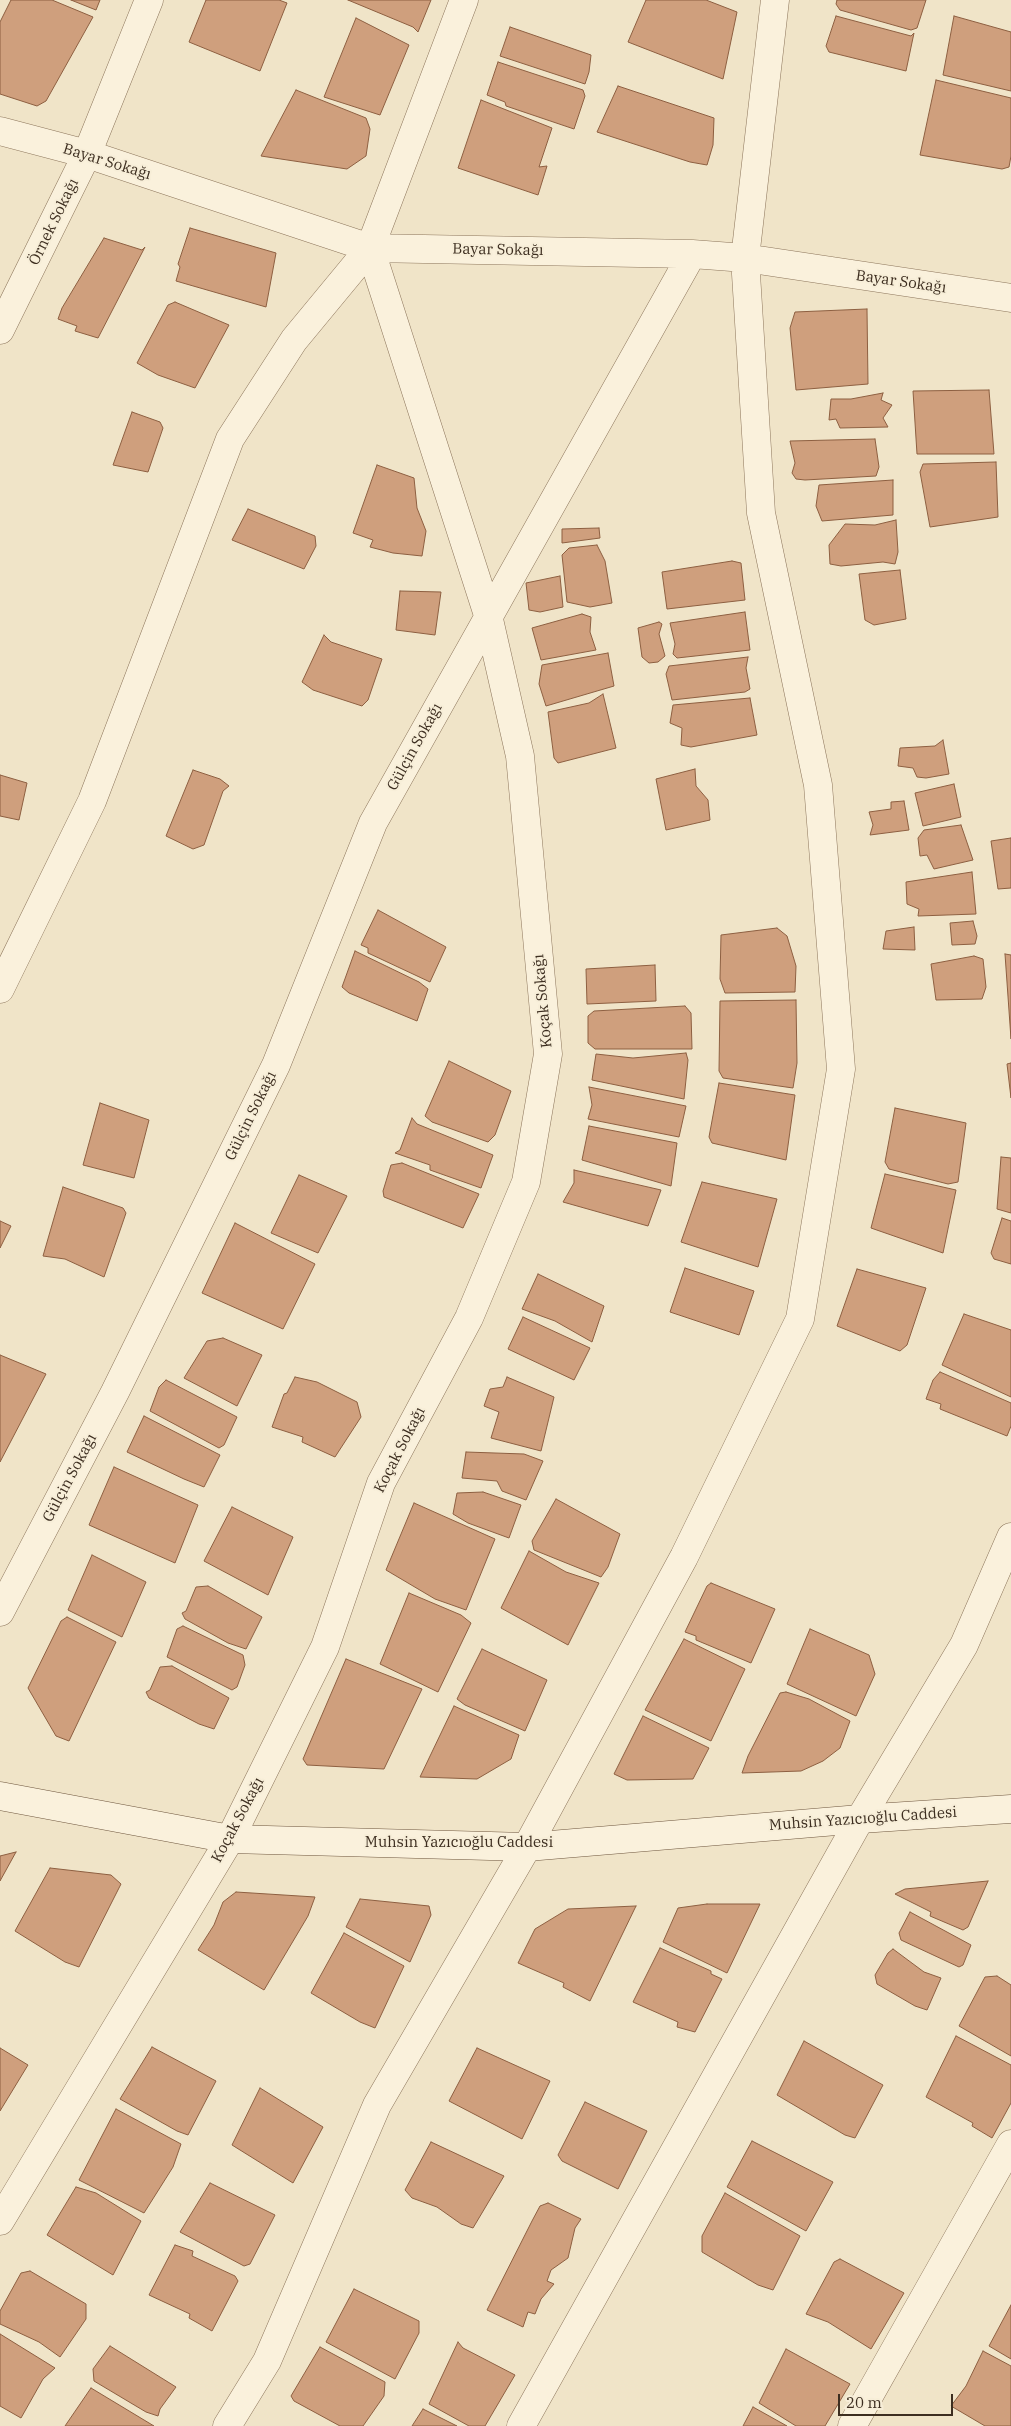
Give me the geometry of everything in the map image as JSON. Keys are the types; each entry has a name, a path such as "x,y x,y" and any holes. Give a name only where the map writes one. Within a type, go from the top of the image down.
{"street":[{"name":"Örnek Sokağı","path":"0,330 87,154 149,0"},
{"path":"0,989 92,801 230,439 294,340 370,248 464,0"},
{"path":"227,2426 267,2361 377,2105 527,1847 684,1557 800,1319 840,1069 818,785 761,513 745,258 775,0"},
{"name":"Bayar Sokağı","path":"0,131 87,154 370,248 692,254 745,258 1011,298"},
{"name":"Koçak Sokağı","path":"0,2221 230,1839 325,1647 381,1484 469,1318 526,1182 548,1054 520,756 488,615 370,248"},
{"name":"Gülçin Sokağı","path":"0,1612 115,1392 276,1065 373,823 692,254"},
{"path":"522,2426 860,1818 964,1645 1011,1537"},
{"name":"Muhsin Yazıcıoğlu Caddesi","path":"0,1796 230,1839 527,1847 860,1818 1011,1809"},
{"path":"852,2426 1011,2144"}],"building":[{"path":"11,0 52,0 93,17 46,101 37,106 0,94 0,22"},
{"path":"71,0 100,0 96,10"},
{"path":"206,0 279,0 287,3 260,71 189,42"},
{"path":"348,0 431,0 418,32 413,27"},
{"path":"646,0 706,0 737,12 723,79 628,42"},
{"path":"837,0 926,0 917,28 911,30 840,10 836,4"},
{"path":"836,16 911,36 914,33 906,71 829,52 826,46"},
{"path":"954,16 1011,32 1011,91 943,75"},
{"path":"356,18 409,45 380,115 324,97"},
{"path":"510,27 591,55 585,84 500,56"},
{"path":"498,62 583,90 585,96 574,129 506,106 505,102 487,95"},
{"path":"936,80 1011,98 1011,156 1009,167 1002,169 920,155"},
{"path":"618,86 714,118 713,145 707,165 690,162 597,132"},
{"path":"296,90 366,118 370,129 366,156 347,169 261,156"},
{"path":"481,100 552,128 539,167 547,166 538,195 458,168"},
{"path":"190,228 276,253 266,307 176,281 180,267 178,264"},
{"path":"104,238 142,250 145,247 98,338 75,331 77,326 58,319 62,308"},
{"path":"175,302 229,325 195,388 158,375 137,363 168,305"},
{"path":"867,309 868,384 796,390 790,328 795,312"},
{"path":"989,390 994,454 917,454 913,391"},
{"path":"883,393 881,400 892,405 883,418 888,427 840,428 836,419 829,420 831,399 851,399"},
{"path":"132,412 160,422 163,428 148,472 113,465"},
{"path":"875,439 879,467 876,476 805,480 796,479 792,473 795,463 790,441"},
{"path":"996,462 998,517 930,527 920,472 923,464"},
{"path":"377,465 414,478 417,508 426,531 422,556 393,553 370,547 373,540 353,533"},
{"path":"893,480 893,515 822,521 816,506 819,485"},
{"path":"248,509 315,536 316,546 304,569 232,540"},
{"path":"896,520 898,552 895,564 883,562 841,566 830,564 829,545 845,524 875,525"},
{"path":"599,528 600,538 562,543 562,529"},
{"path":"597,545 605,561 612,603 590,607 567,602 562,555 569,548"},
{"path":"732,561 741,563 745,600 667,609 662,572"},
{"path":"900,570 906,619 874,625 865,620 859,574"},
{"path":"560,576 563,607 540,612 529,610 526,583"},
{"path":"400,591 441,592 435,635 396,630"},
{"path":"745,612 750,650 677,658 673,654 675,644 670,623"},
{"path":"582,614 591,617 590,632 596,650 541,660 532,628"},
{"path":"659,622 662,624 659,634 665,656 658,662 649,663 642,657 638,628"},
{"path":"324,635 331,642 382,659 368,700 362,706 313,690 302,682"},
{"path":"608,653 614,686 546,706 539,684 542,665"},
{"path":"748,657 746,668 750,689 745,692 672,700 666,674 669,666"},
{"path":"603,694 616,748 558,763 554,758 548,712 589,703"},
{"path":"750,698 757,735 691,747 681,745 682,728 670,723 673,705"},
{"path":"943,740 949,774 926,778 917,777 913,768 898,766 900,748 935,746"},
{"path":"695,769 696,786 708,800 710,820 666,830 656,779"},
{"path":"193,770 220,779 229,786 223,791 204,845 193,849 166,836"},
{"path":"0,775 27,783 19,820 0,816"},
{"path":"954,784 961,817 923,826 915,793"},
{"path":"904,801 909,830 870,835 873,825 869,812 891,809 891,802"},
{"path":"961,825 973,860 934,869 927,855 920,856 918,838 924,830"},
{"path":"1011,838 1011,888 998,889 991,841"},
{"path":"972,872 976,914 918,916 919,909 907,904 906,882"},
{"path":"378,910 446,947 430,982 368,953 368,948 361,945"},
{"path":"973,921 977,936 975,944 952,945 950,923"},
{"path":"914,927 915,950 883,949 886,931"},
{"path":"777,928 787,936 796,966 795,992 725,993 720,979 721,935"},
{"path":"355,951 419,982 428,989 417,1021 349,993 342,987"},
{"path":"1005,954 1011,955 1011,1039"},
{"path":"974,956 983,959 986,987 982,999 936,1000 931,964"},
{"path":"655,965 656,1001 587,1004 586,969"},
{"path":"796,1000 797,1063 793,1088 723,1078 719,1071 720,1001"},
{"path":"685,1006 691,1013 692,1049 595,1049 588,1043 588,1016 594,1011"},
{"path":"686,1053 688,1060 684,1099 592,1080 596,1054 633,1058"},
{"path":"449,1061 511,1091 495,1135 488,1142 432,1122 425,1116"},
{"path":"1011,1063 1011,1098 1007,1064"},
{"path":"719,1083 795,1095 786,1160 712,1143 709,1137"},
{"path":"589,1087 686,1106 679,1137 588,1119 592,1105"},
{"path":"100,1103 149,1120 134,1178 83,1165"},
{"path":"895,1108 966,1123 958,1182 948,1184 889,1169 885,1162"},
{"path":"412,1118 417,1124 493,1155 481,1188 430,1170 430,1165 395,1153 400,1150"},
{"path":"589,1126 677,1143 671,1186 582,1160"},
{"path":"1001,1157 1011,1158 1011,1213 997,1209"},
{"path":"402,1163 479,1194 463,1228 384,1197 383,1191 391,1165"},
{"path":"574,1170 661,1190 648,1226 563,1202 574,1183"},
{"path":"885,1174 956,1190 943,1253 871,1228"},
{"path":"299,1175 347,1196 318,1253 271,1233"},
{"path":"702,1182 777,1199 758,1267 681,1242"},
{"path":"63,1187 123,1208 126,1213 104,1277 65,1259 43,1256"},
{"path":"1002,1218 1011,1221 1011,1264 994,1259 991,1253"},
{"path":"0,1221 11,1226 0,1248"},
{"path":"235,1223 315,1264 283,1329 202,1293"},
{"path":"685,1268 754,1291 739,1335 670,1312"},
{"path":"857,1269 926,1288 907,1345 900,1351 837,1326"},
{"path":"538,1274 604,1306 592,1342 555,1321 522,1309"},
{"path":"964,1314 1011,1330 1011,1397 942,1365"},
{"path":"523,1317 590,1348 574,1380 508,1349"},
{"path":"223,1338 262,1355 237,1406 184,1378 207,1341"},
{"path":"0,1355 46,1374 0,1462"},
{"path":"940,1372 1011,1403 1011,1426 1007,1436 940,1409 941,1404 926,1399 933,1380"},
{"path":"295,1377 317,1382 357,1402 361,1417 335,1457 302,1442 303,1437 272,1427 284,1394 287,1393"},
{"path":"507,1377 554,1397 541,1451 491,1438 499,1412 484,1406 490,1389 503,1387"},
{"path":"166,1380 237,1417 224,1445 219,1448 150,1411 159,1387"},
{"path":"144,1416 220,1455 204,1487 127,1452"},
{"path":"466,1452 524,1454 543,1461 526,1500 502,1491 497,1481 462,1478"},
{"path":"114,1467 198,1505 175,1563 89,1525"},
{"path":"483,1492 521,1505 509,1538 468,1523 453,1514 457,1493"},
{"path":"556,1499 620,1534 608,1567 601,1577 534,1550 532,1541"},
{"path":"414,1503 495,1539 466,1610 435,1599 386,1570"},
{"path":"232,1507 293,1537 268,1595 204,1561"},
{"path":"529,1551 566,1572 599,1583 568,1645 501,1608"},
{"path":"92,1555 146,1582 122,1637 68,1610"},
{"path":"711,1583 775,1609 751,1663 696,1640 696,1636 685,1632 707,1586"},
{"path":"208,1586 262,1617 246,1649 228,1643 185,1619 182,1613 186,1611 196,1587"},
{"path":"409,1593 461,1615 471,1623 438,1692 380,1664"},
{"path":"67,1617 116,1642 69,1741 56,1736 28,1688 61,1621"},
{"path":"183,1626 243,1655 245,1665 237,1687 232,1690 167,1657 177,1629"},
{"path":"810,1629 869,1655 875,1674 856,1716 787,1684"},
{"path":"684,1639 745,1669 711,1741 645,1710"},
{"path":"482,1649 547,1680 525,1731 465,1705 457,1699"},
{"path":"346,1659 422,1689 384,1769 307,1765 303,1759"},
{"path":"172,1666 229,1698 214,1729 199,1724 149,1698 146,1692 150,1690 160,1667"},
{"path":"786,1692 809,1699 850,1721 840,1748 823,1761 801,1771 742,1773 748,1756 780,1693"},
{"path":"454,1706 519,1735 511,1759 477,1779 420,1777"},
{"path":"643,1716 709,1748 693,1779 627,1780 614,1774"},
{"path":"16,1852 0,1881 0,1856"},
{"path":"50,1868 111,1875 121,1884 79,1967 65,1962 15,1931"},
{"path":"988,1881 968,1927 963,1930 930,1916 931,1912 895,1894 905,1889"},
{"path":"236,1892 315,1897 308,1916 264,1990 198,1950 214,1925 223,1902"},
{"path":"360,1899 429,1906 431,1915 410,1962 346,1927"},
{"path":"707,1904 760,1904 727,1973 663,1942 678,1908"},
{"path":"636,1906 590,2001 563,1987 564,1983 518,1963 535,1929 568,1909"},
{"path":"910,1912 971,1945 963,1965 959,1967 901,1940 899,1933"},
{"path":"344,1933 404,1966 375,2028 360,2022 311,1993"},
{"path":"660,1948 711,1971 711,1974 722,1979 695,2032 677,2027 678,2022 633,2002"},
{"path":"893,1949 924,1972 941,1978 927,2010 915,2006 877,1984 875,1975 888,1953"},
{"path":"997,1976 1011,1985 1011,2056 959,2026 985,1977"},
{"path":"956,2036 1011,2065 1011,2103 992,2138 972,2126 973,2123 926,2097"},
{"path":"804,2041 883,2085 855,2138 845,2135 777,2095"},
{"path":"152,2047 216,2081 188,2135 177,2131 120,2099"},
{"path":"0,2048 28,2065 0,2111"},
{"path":"477,2048 550,2081 522,2139 449,2101"},
{"path":"260,2088 323,2127 293,2183 232,2145"},
{"path":"585,2102 647,2131 618,2189 562,2161 558,2155"},
{"path":"116,2109 181,2144 173,2167 144,2213 79,2180"},
{"path":"752,2141 833,2182 806,2231 727,2187"},
{"path":"431,2142 504,2176 473,2228 461,2224 437,2207 412,2198 405,2190"},
{"path":"210,2183 275,2215 250,2264 244,2266 180,2232"},
{"path":"76,2187 96,2193 141,2221 113,2275 47,2235"},
{"path":"725,2193 800,2236 773,2290 758,2285 702,2252 702,2236"},
{"path":"548,2203 581,2219 575,2228 568,2258 551,2270 547,2281 554,2284 541,2299 535,2314 528,2312 523,2327 487,2310 540,2206"},
{"path":"175,2245 193,2251 192,2256 235,2276 238,2281 212,2331 189,2318 190,2314 149,2295"},
{"path":"840,2259 904,2293 871,2349 828,2322 806,2314 834,2262"},
{"path":"30,2271 86,2304 86,2319 60,2357 39,2342 0,2324 0,2311 21,2273"},
{"path":"354,2289 419,2321 419,2333 395,2379 326,2342"},
{"path":"1011,2305 1011,2359 989,2346"},
{"path":"0,2334 55,2368 43,2379 21,2418 0,2406"},
{"path":"458,2342 463,2348 515,2375 485,2426 469,2426 429,2404"},
{"path":"110,2346 176,2387 160,2409 158,2416 146,2412 94,2381 93,2369"},
{"path":"320,2347 385,2382 384,2396 363,2426 340,2426 294,2401 291,2396"},
{"path":"786,2349 850,2384 825,2426 796,2426 759,2403"},
{"path":"983,2351 1011,2366 1011,2426 985,2426 951,2406 966,2386"},
{"path":"91,2388 154,2426 65,2426"},
{"path":"753,2407 787,2426 743,2426"},
{"path":"423,2409 457,2426 412,2426"}]}
